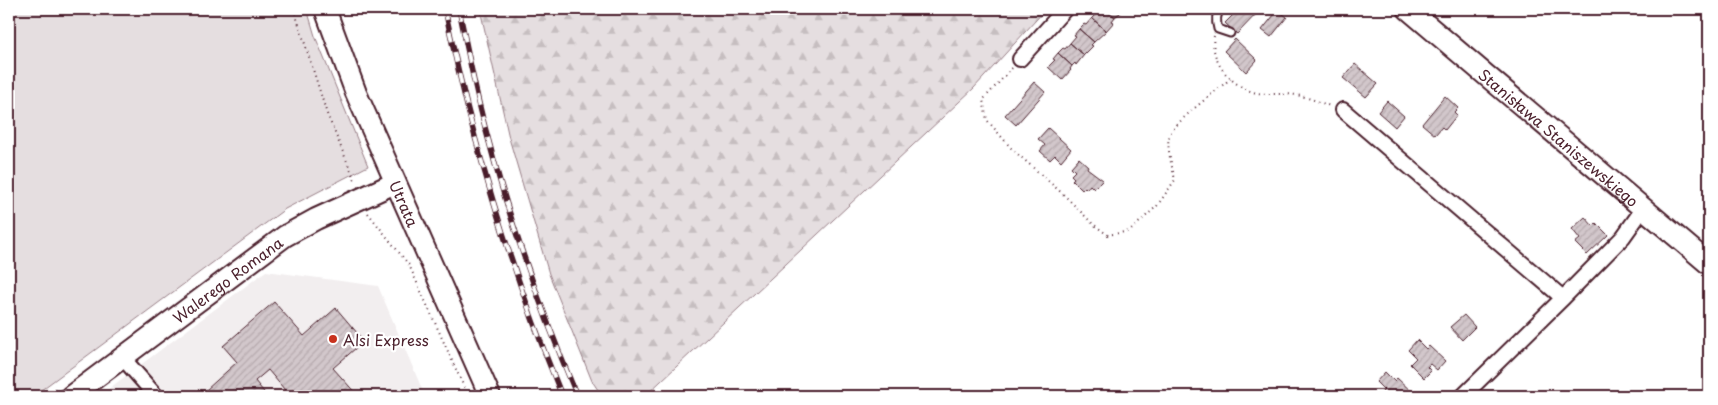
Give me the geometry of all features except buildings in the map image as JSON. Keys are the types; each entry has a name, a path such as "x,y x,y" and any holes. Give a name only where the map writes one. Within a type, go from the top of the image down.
{"street":[{"name":"Utrata","path":"325,9 356,93 490,396"},
{"path":"1020,59 1065,9"},
{"name":"Stanisława Staniszewskiego","path":"1408,9 1709,264"},
{"path":"1343,110 1563,298"},
{"name":"Walerego Romana","path":"71,396 286,236 316,219 395,183"},
{"path":"1462,396 1623,237 1643,209"},
{"path":"122,358 156,396"}],"lane":[{"path":"1220,9 1216,24 1218,29 1230,33"}],"path":[{"path":"294,9 324,105 362,199 368,212 409,265 468,396"},
{"path":"1216,24 1213,42 1214,55 1220,66 1238,85 1256,92 1296,95 1343,110"},
{"path":"1020,59 983,100 987,120 1012,149 1064,195 1093,224 1108,235 1130,231 1157,206 1176,180 1170,157 1169,137 1178,123 1231,78"}],"shaded area":[{"path":"266,271 378,286 425,396 99,396"}],"green space":[{"path":"9,9 307,9 315,36 368,166 285,209 33,396 9,396"},
{"path":"480,9 1046,9 974,88 645,396 602,396 592,381 549,274 509,138"}],"railway":[{"path":"445,9 480,157 494,206 526,302 562,396"},
{"path":"459,9 472,74 507,204 540,301 577,396"}],"place":[{"name":"Alsi Express","path":"333,339"}]}
